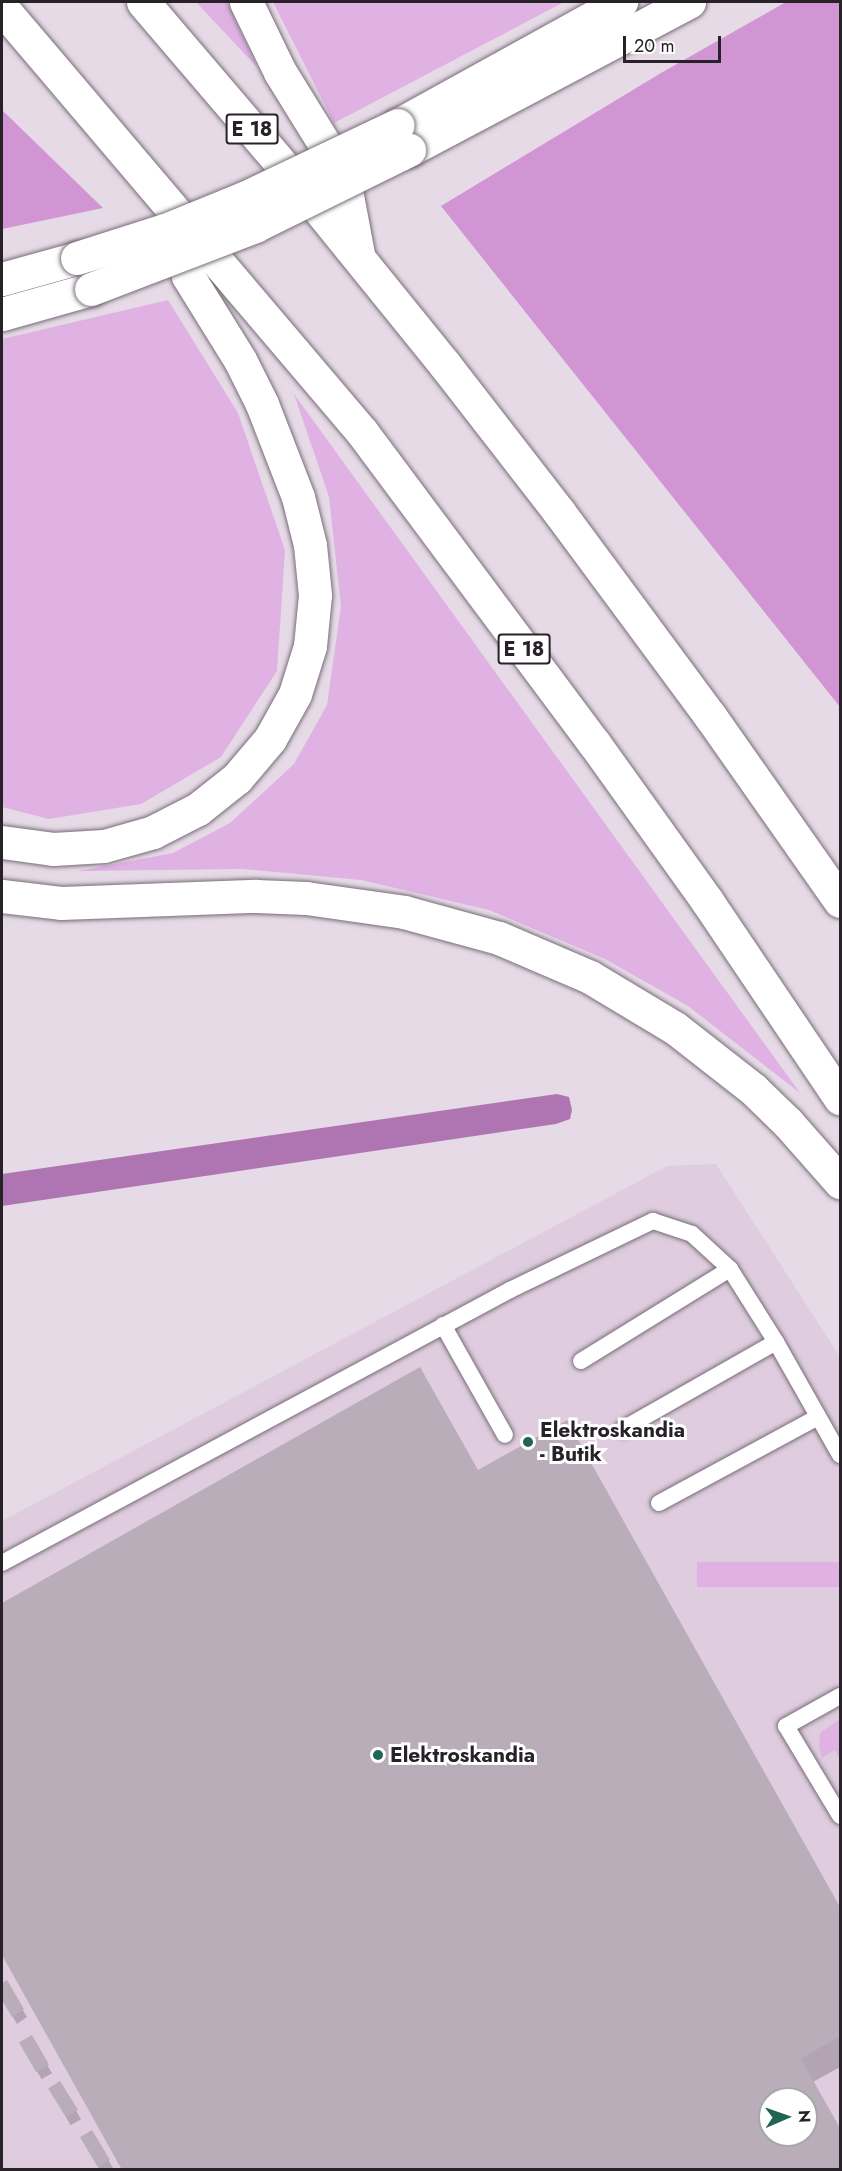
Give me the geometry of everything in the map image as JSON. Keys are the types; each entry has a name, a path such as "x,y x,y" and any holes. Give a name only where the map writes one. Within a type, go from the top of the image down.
{"main road":[{"name":"E 18","path":"143,2 359,258 559,512 710,716 840,902"},
{"name":"E 18","path":"246,2 280,72 343,174 359,258"},
{"path":"2,314 91,289 255,226 404,138 621,2"},
{"path":"2,279 165,230 404,138 689,2"},
{"name":"E 18","path":"2,8 362,432 594,743 700,892 840,1098"},
{"path":"2,842 53,849 104,846 153,832 198,809 237,778 270,739 295,694 310,646 315,595 310,545 298,497 262,404 235,352 188,276 181,219"},
{"path":"2,896 61,903 256,896 306,898 404,912 499,938 590,977 675,1028 753,1089 840,1182"}],"lane":[{"path":"2,1563 443,1325 653,1221 692,1234 730,1269 776,1342 840,1455"},
{"path":"581,1361 730,1269"},
{"path":"443,1325 505,1435"},
{"path":"623,1429 776,1342"},
{"path":"659,1503 818,1417"},
{"path":"838,1804 786,1726 840,1696"}],"shaded area":[{"path":"196,2 227,2 257,67"},
{"path":"273,2 564,2 334,123"},
{"path":"786,2 840,2 840,707 441,206 661,73"},
{"path":"2,110 103,208 2,229"},
{"path":"168,300 238,413 285,550 277,671 221,757 141,804 49,819 2,807 2,339"},
{"path":"294,394 800,1093 688,1006 605,959 489,910 361,880 242,869 78,871 173,853 230,823 294,764 327,705 341,606 329,497"},
{"path":"557,1094 569,1097 572,1110 570,1119 556,1124 2,1206 2,1174"},
{"name":"Elektroskandia","path":"716,1164 840,1357 840,2169 2,2170 2,1521 667,1166"},
{"path":"697,1562 840,1562 840,1587 697,1587"},
{"path":"840,1719 840,1759 835,1750 822,1758 819,1747 820,1733"}],"building":[{"name":"Elektroskandia","path":"420,1367 478,1470 567,1420 840,1907 840,2036 801,2059 817,2087 758,2087 758,2147 818,2147 818,2089 840,2128 840,2170 122,2170 2,1955 2,1603"},
{"path":"7,1980 24,2009 12,2017 2,2000 2,1983"},
{"path":"32,2035 49,2064 36,2072 19,2042"},
{"path":"60,2081 78,2110 66,2117 48,2088"},
{"path":"92,2130 110,2160 98,2167 80,2137"}],"place":[{"name":"Elektroskandia - Butik","path":"528,1442"},
{"name":"Elektroskandia","path":"378,1755"}]}
